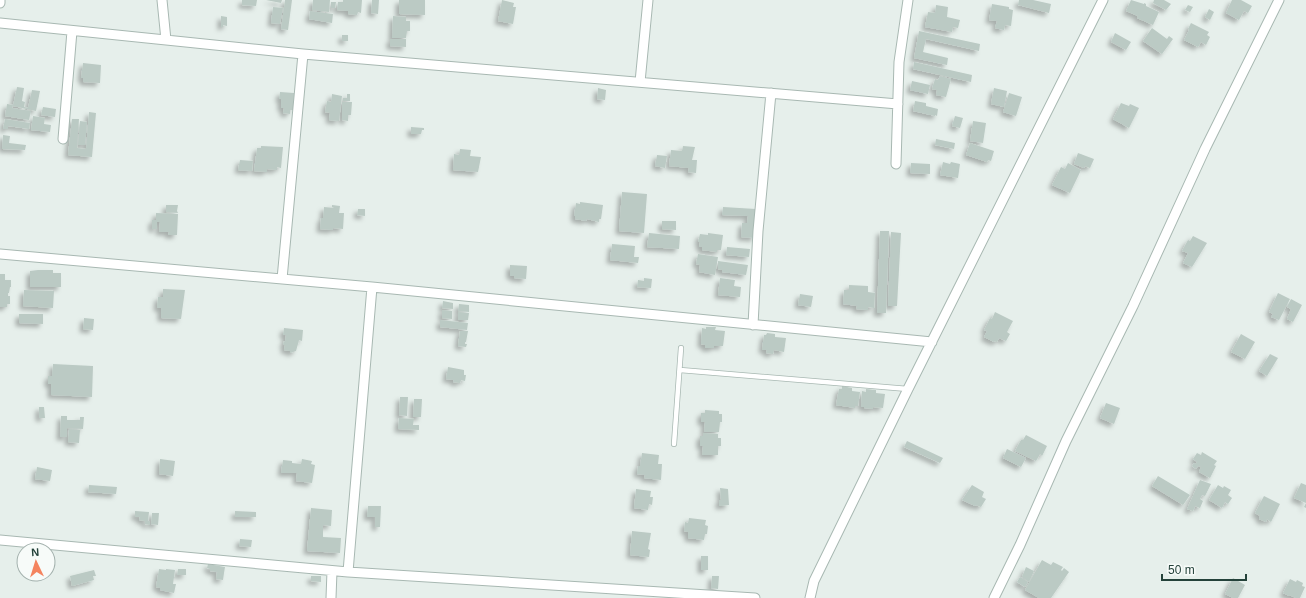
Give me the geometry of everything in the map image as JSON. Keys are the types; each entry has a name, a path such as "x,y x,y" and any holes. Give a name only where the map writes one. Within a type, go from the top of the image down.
{"street":[{"path":"162,0 166,40"},
{"path":"640,82 648,0"},
{"path":"896,164 900,62 908,0"},
{"path":"810,598 814,582 908,389 1103,0"},
{"path":"994,598 1020,545 1066,441 1133,306 1205,148 1279,0"},
{"path":"0,23 303,54 898,104"},
{"path":"63,139 72,31"},
{"path":"282,279 303,54"},
{"path":"753,325 758,231 770,93"},
{"path":"0,254 372,287 932,342"},
{"path":"348,572 372,287"},
{"path":"0,540 348,572 755,598"},
{"path":"331,598 332,570"}],"lane":[{"path":"674,444 681,348"},
{"path":"680,370 908,389"}],"building":[{"path":"242,0 257,0 256,6 242,5"},
{"path":"266,0 282,0 281,3"},
{"path":"285,0 292,0 288,30 281,29"},
{"path":"313,0 330,0 329,12 312,10"},
{"path":"343,0 362,0 361,13 358,12 357,15 348,14 348,11 337,10 338,2 343,2"},
{"path":"372,0 379,0 378,14 371,13"},
{"path":"399,0 425,0 425,15 399,14"},
{"path":"502,0 514,3 513,7 516,7 513,24 498,21"},
{"path":"1019,0 1033,0 1051,4 1049,13 1018,5"},
{"path":"1131,0 1144,3 1146,6 1159,12 1153,25 1126,11"},
{"path":"1154,0 1164,0 1171,4 1166,10 1153,3"},
{"path":"1232,0 1241,0 1252,6 1248,13 1244,11 1239,20 1226,13"},
{"path":"331,2 336,2 335,8 331,8"},
{"path":"992,4 1009,7 1009,9 1013,10 1011,26 1005,25 1004,30 995,28 997,21 989,20"},
{"path":"936,5 948,7 947,17 960,20 958,28 953,27 952,32 925,27 928,12 935,13"},
{"path":"1188,5 1193,7 1190,12 1185,10"},
{"path":"273,7 283,8 280,24 271,23"},
{"path":"1209,9 1214,12 1210,20 1205,17"},
{"path":"310,11 333,14 332,23 309,19"},
{"path":"221,16 227,17 227,26 223,25 223,27 221,27"},
{"path":"393,16 406,17 406,21 410,21 410,31 407,31 406,38 392,38"},
{"path":"1191,23 1209,32 1207,35 1210,37 1206,45 1201,42 1198,47 1184,40"},
{"path":"1152,28 1167,39 1169,36 1173,39 1162,54 1143,41"},
{"path":"919,31 980,44 979,51 926,39 923,52 948,58 947,65 914,58"},
{"path":"1115,33 1131,42 1126,50 1111,42"},
{"path":"342,35 348,35 348,41 342,41"},
{"path":"390,39 406,39 406,47 390,46"},
{"path":"914,62 972,75 971,82 913,69"},
{"path":"83,63 101,65 100,83 83,82 83,78 81,78"},
{"path":"940,76 951,79 946,97 936,95 937,90 932,89 935,79 938,80"},
{"path":"912,81 930,85 928,94 910,90"},
{"path":"17,87 24,88 22,101 25,102 24,107 28,108 32,90 40,91 36,111 13,106"},
{"path":"598,88 606,90 605,100 597,99"},
{"path":"994,88 1007,91 1004,107 991,104"},
{"path":"280,92 294,93 293,110 290,110 290,114 283,113 284,108 281,108 281,99 279,99"},
{"path":"1009,93 1022,97 1016,116 1003,112"},
{"path":"332,94 342,96 339,121 329,120 330,113 325,112 327,101 331,102"},
{"path":"347,94 350,94 350,101 343,101 343,98 347,98"},
{"path":"915,101 926,103 926,106 938,109 937,116 913,111"},
{"path":"342,102 352,102 351,115 348,115 348,121 342,120"},
{"path":"1121,103 1129,106 1130,104 1139,108 1129,128 1113,119"},
{"path":"7,104 13,105 12,108 31,111 29,120 5,116"},
{"path":"43,107 56,109 55,117 41,115"},
{"path":"89,112 96,113 92,157 68,155 72,119 79,119 77,148 86,149"},
{"path":"33,116 45,118 44,124 51,125 50,132 31,130"},
{"path":"955,116 963,118 960,128 952,126"},
{"path":"5,119 30,123 29,129 8,126 8,129 3,129"},
{"path":"80,121 87,122 85,145 78,145"},
{"path":"973,121 986,123 983,143 970,141"},
{"path":"411,127 424,128 424,130 422,130 421,134 411,134"},
{"path":"3,135 10,136 9,143 26,145 25,150 2,149"},
{"path":"936,139 955,143 954,149 935,145"},
{"path":"970,143 994,151 991,161 988,160 987,162 966,155"},
{"path":"261,146 283,147 281,168 277,167 277,170 267,169 267,172 254,171 257,148 261,148"},
{"path":"683,146 695,147 692,160 697,160 696,173 688,172 689,168 669,166 671,150 682,151"},
{"path":"460,149 471,150 470,156 481,157 478,172 453,170 454,154 459,155"},
{"path":"1078,153 1094,159 1090,168 1085,166 1084,168 1074,164"},
{"path":"657,155 667,156 665,168 655,166"},
{"path":"240,160 253,161 252,171 238,170"},
{"path":"943,162 960,164 958,178 940,175"},
{"path":"911,163 930,164 930,174 910,173"},
{"path":"1068,163 1081,170 1070,193 1052,185 1061,167 1065,169"},
{"path":"622,192 647,194 644,233 619,231"},
{"path":"580,202 603,205 601,219 599,219 599,222 587,219 586,221 575,219 576,203 580,204"},
{"path":"166,205 178,205 178,213 166,212"},
{"path":"332,205 340,206 339,213 344,213 343,229 320,229 324,207 334,208"},
{"path":"723,207 756,209 755,238 741,237 742,223 747,223 748,216 722,215"},
{"path":"358,209 365,209 365,216 357,215"},
{"path":"156,213 178,214 177,235 168,235 169,232 159,232 160,222 157,222 157,229 152,229 152,220 156,220"},
{"path":"662,221 676,221 676,230 662,229"},
{"path":"880,231 889,231 886,313 877,313"},
{"path":"891,232 901,233 897,306 888,306"},
{"path":"649,233 680,236 679,249 647,247"},
{"path":"708,233 723,235 721,250 717,250 717,252 702,250 702,247 699,247 700,242 698,242 700,234 708,235"},
{"path":"1193,236 1207,243 1192,267 1183,263 1188,253 1182,251 1188,240 1190,241"},
{"path":"612,244 635,246 634,257 639,257 638,263 610,260"},
{"path":"727,247 750,249 749,257 726,255"},
{"path":"698,254 718,257 715,275 699,272 700,265 696,264"},
{"path":"718,261 748,265 746,275 722,272 722,270 718,269"},
{"path":"510,265 527,266 526,279 514,278 514,276 510,276"},
{"path":"53,270 53,273 61,273 61,287 30,287 30,271"},
{"path":"0,274 5,274 5,280 11,280 11,287 8,293 8,296 10,296 10,304 7,304 7,307 0,307"},
{"path":"644,278 652,279 651,288 637,287 638,280 644,281"},
{"path":"720,278 735,280 734,286 741,287 740,297 718,295"},
{"path":"849,285 868,286 868,292 875,293 874,308 868,307 868,310 856,309 857,306 843,304 844,290 849,290"},
{"path":"163,289 185,290 181,319 161,318 161,308 157,308 158,297 163,297"},
{"path":"24,290 54,291 53,308 23,306"},
{"path":"1278,293 1290,299 1279,320 1271,317 1273,314 1269,312"},
{"path":"800,294 813,296 811,307 798,305"},
{"path":"1291,299 1302,305 1293,322 1287,319 1291,309 1287,307"},
{"path":"443,301 453,303 453,309 442,308"},
{"path":"459,304 469,305 469,312 458,311"},
{"path":"442,310 452,311 452,319 442,318"},
{"path":"458,312 469,313 468,320 458,320"},
{"path":"995,312 1013,321 1007,332 1010,334 1006,341 999,338 997,342 994,342 984,337 987,331 984,330"},
{"path":"19,314 43,314 43,324 19,323"},
{"path":"84,318 94,319 93,330 83,329"},
{"path":"440,320 468,323 467,330 440,327"},
{"path":"706,327 716,327 715,330 725,331 723,346 705,348 705,345 701,344 702,328 706,329"},
{"path":"284,328 303,330 302,341 299,340 296,351 290,353 290,351 284,350 285,345 283,345 286,335 283,335"},
{"path":"460,331 468,331 465,342 465,344 467,344 466,347 458,346"},
{"path":"767,333 775,334 775,337 786,338 784,352 774,350 773,354 766,353 767,350 762,350 764,335"},
{"path":"1241,334 1255,342 1245,359 1231,352"},
{"path":"1270,354 1278,358 1267,376 1259,371"},
{"path":"53,364 93,366 92,397 51,395 51,384 48,384 48,376 52,376"},
{"path":"448,367 464,370 464,375 466,375 465,381 461,380 460,383 453,382 454,380 446,379"},
{"path":"842,386 852,388 852,391 860,392 858,406 855,406 855,408 836,405 839,389 842,389"},
{"path":"866,389 876,390 876,393 885,394 883,408 873,407 873,409 861,407 862,391 866,392"},
{"path":"400,397 408,397 407,416 399,415"},
{"path":"414,399 422,399 421,417 413,417"},
{"path":"1106,403 1120,408 1114,424 1100,418"},
{"path":"39,407 44,407 45,418 39,418"},
{"path":"705,410 719,411 719,414 722,414 722,422 720,422 719,432 704,432 705,422 701,422 701,413 705,413"},
{"path":"61,416 67,416 67,420 80,420 80,417 84,417 83,429 67,428 67,437 60,437"},
{"path":"399,418 414,419 413,425 419,425 419,430 398,429"},
{"path":"69,429 80,430 79,443 68,442"},
{"path":"703,433 718,434 718,438 721,438 721,446 718,446 718,455 702,455 703,446 700,446 700,436 703,436"},
{"path":"1026,435 1047,446 1042,456 1040,454 1036,461 1015,451 1021,440 1023,440"},
{"path":"907,441 943,458 940,463 904,447"},
{"path":"1007,449 1026,458 1021,467 1003,458"},
{"path":"1202,452 1217,461 1214,465 1216,466 1210,478 1199,472 1201,467 1198,466 1196,469 1192,466 1197,462 1193,459 1197,453 1201,455"},
{"path":"642,453 659,455 658,464 662,464 661,480 644,478 645,475 637,474"},
{"path":"160,459 175,461 173,476 159,474"},
{"path":"302,459 312,461 311,464 315,465 312,483 296,481 297,473 281,473 283,460 301,464"},
{"path":"37,467 52,470 50,481 35,479"},
{"path":"1158,476 1190,495 1183,505 1152,486"},
{"path":"1200,480 1211,484 1205,496 1202,495 1200,499 1203,501 1200,508 1195,506 1193,511 1187,509"},
{"path":"1301,483 1306,485 1306,503 1294,498"},
{"path":"89,485 117,487 116,494 88,492"},
{"path":"972,485 984,492 982,497 986,499 981,507 962,500"},
{"path":"1218,485 1223,488 1224,486 1231,490 1228,495 1232,498 1228,504 1225,502 1222,508 1209,500"},
{"path":"720,488 728,489 729,505 719,506 719,500 721,500"},
{"path":"636,489 651,491 650,497 653,497 652,505 649,504 648,510 634,508"},
{"path":"1264,496 1280,504 1271,522 1267,519 1266,522 1259,519 1260,516 1255,513"},
{"path":"368,506 381,506 380,527 375,527 375,517 367,517"},
{"path":"311,508 332,510 331,526 323,525 323,537 341,538 340,553 307,551"},
{"path":"135,511 149,512 148,521 150,521 150,525 145,524 145,521 139,520 140,517 135,517"},
{"path":"235,511 256,512 256,517 235,517"},
{"path":"152,513 159,513 158,525 151,524"},
{"path":"689,518 706,520 705,525 708,526 707,534 705,534 704,540 688,538 688,532 684,531 685,522 688,523"},
{"path":"632,531 651,533 648,549 650,550 649,557 630,555"},
{"path":"240,539 252,540 251,547 239,546"},
{"path":"701,556 708,556 708,570 701,570"},
{"path":"1042,560 1051,565 1053,562 1063,567 1061,570 1062,571 1064,568 1069,572 1051,598 1039,598 1025,590"},
{"path":"208,564 225,567 224,573 210,571 210,569 207,568"},
{"path":"1026,567 1034,571 1029,582 1022,577"},
{"path":"159,569 175,570 173,584 176,584 174,593 160,590 160,588 156,587"},
{"path":"178,569 186,569 186,575 177,575"},
{"path":"94,570 96,576 93,576 94,580 72,586 70,576"},
{"path":"217,572 224,573 223,580 216,579"},
{"path":"311,576 321,576 321,582 311,581"},
{"path":"712,576 719,576 718,589 711,588"},
{"path":"1020,577 1028,582 1025,587 1017,582"},
{"path":"1233,578 1245,585 1238,598 1233,598 1225,594"},
{"path":"1290,579 1303,583 1302,586 1305,587 1300,598 1283,593"}]}
